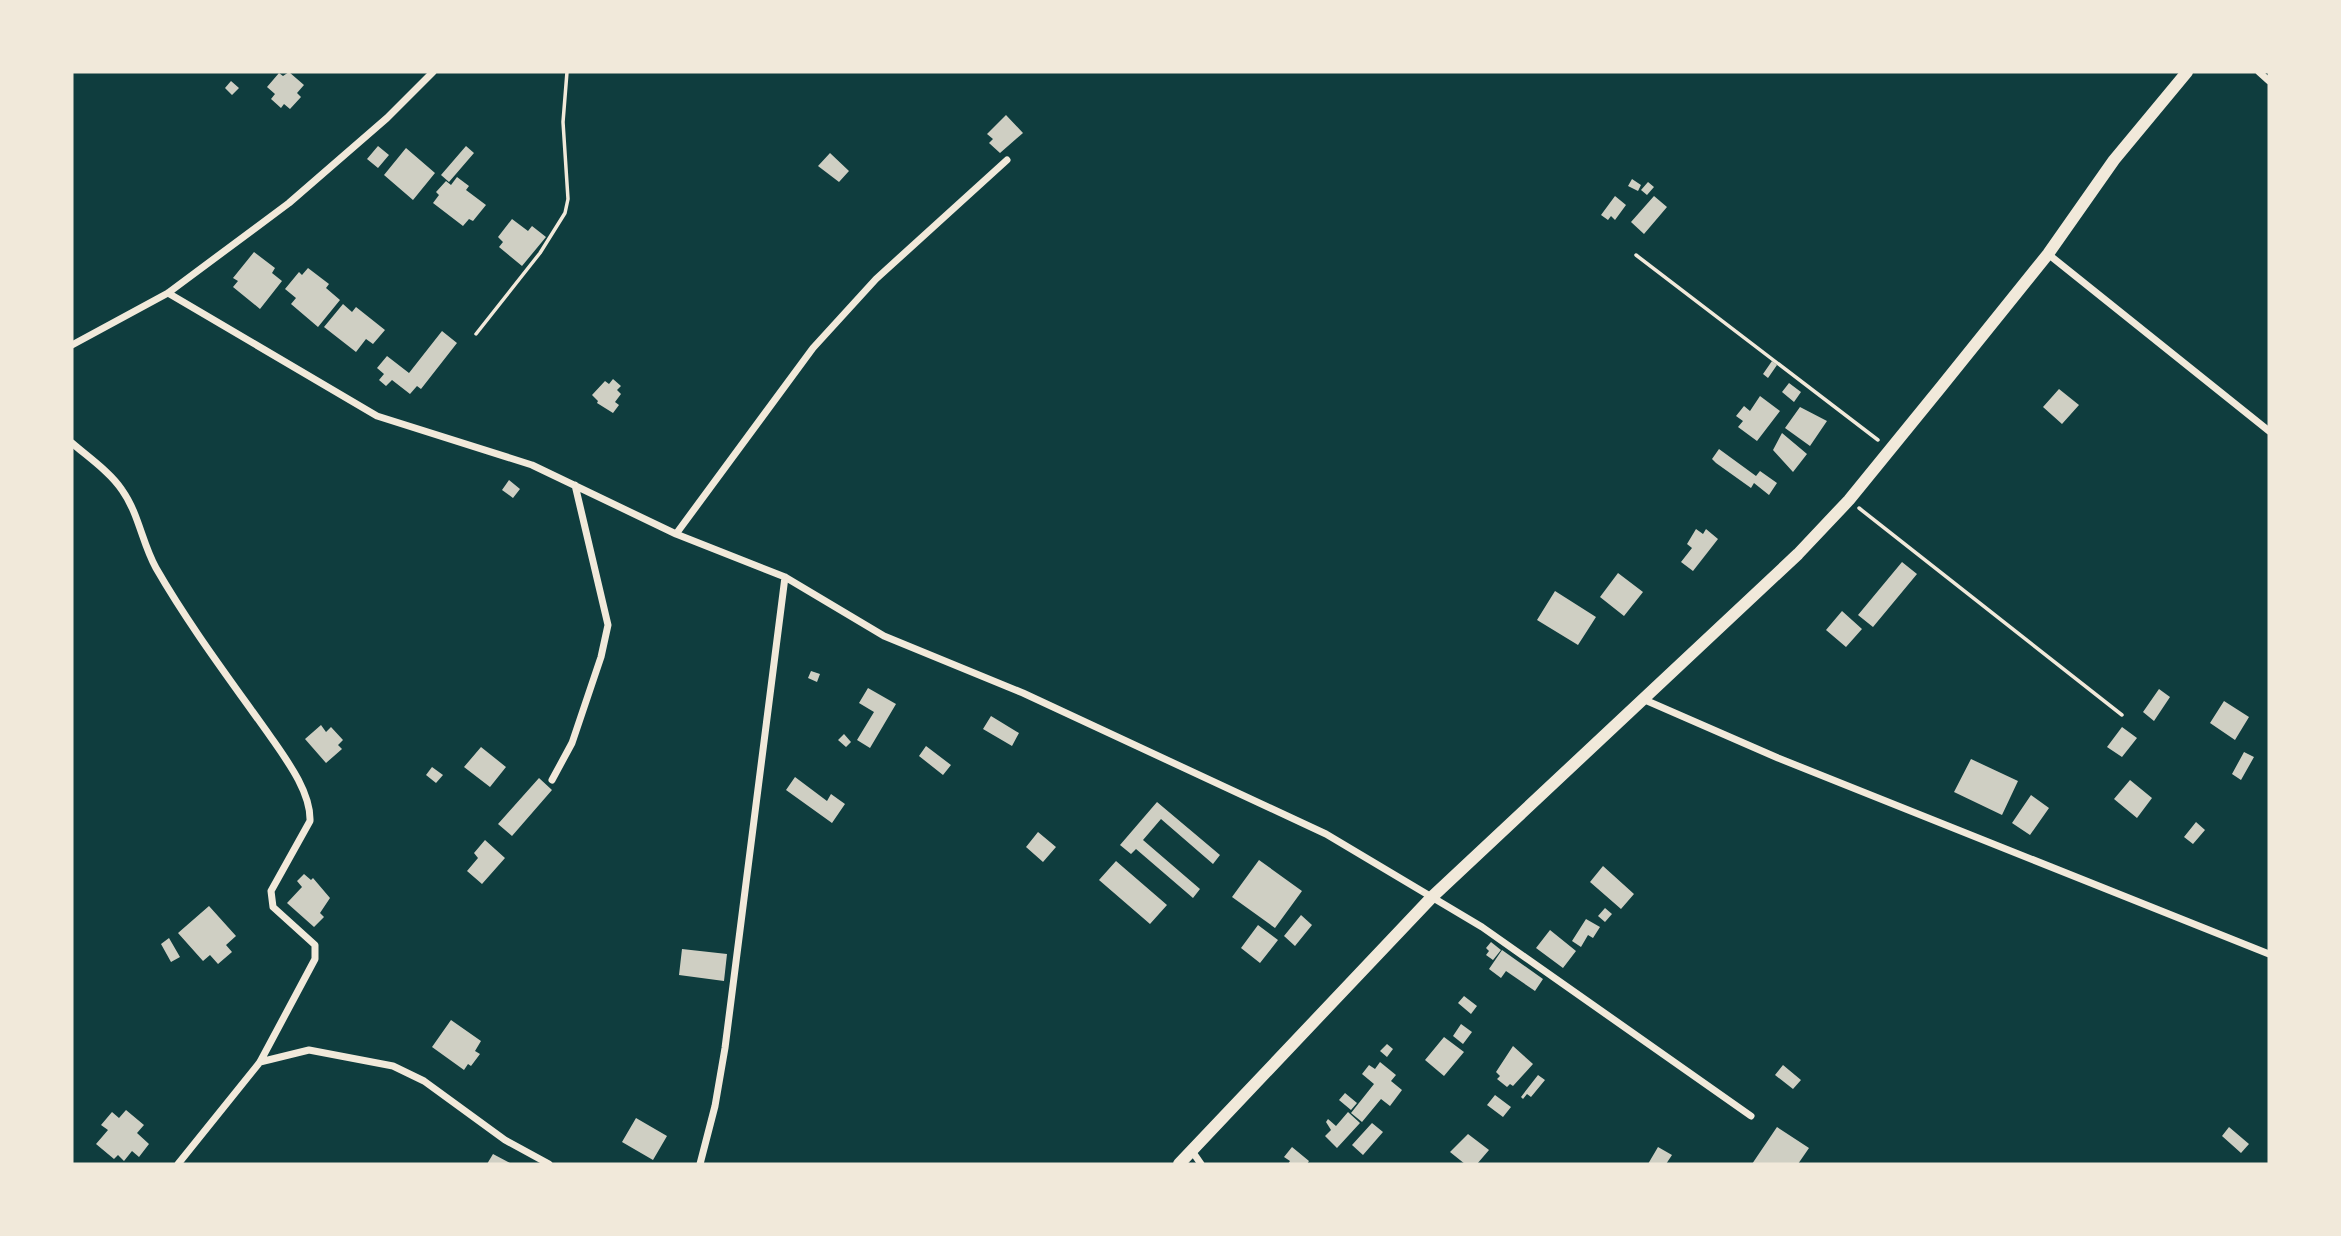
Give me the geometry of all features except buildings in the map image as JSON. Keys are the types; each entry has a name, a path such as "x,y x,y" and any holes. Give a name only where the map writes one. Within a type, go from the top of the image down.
{"street":[{"path":"72,345 168,293 289,203 387,117 433,72"},
{"path":"1179,1164 1432,897 1645,700 1798,554 1849,500 2048,254 2114,160 2187,72"},
{"path":"2259,72 2269,80"},
{"path":"676,534 813,348 876,279 1007,160"},
{"path":"2048,254 2269,431"},
{"path":"168,293 321,386 377,416 485,447 575,485 676,534 785,577 884,636 1023,693 1326,834 1482,927 1751,1116"},
{"path":"72,443 121,489 132,508 149,555 167,587 276,744 307,797 310,821 271,891 273,907 290,926 313,942 317,954 260,1062 178,1164"},
{"path":"552,780 572,743 601,657 608,625 575,485"},
{"path":"700,1164 715,1106 725,1048 785,577"},
{"path":"1645,700 1778,758 2269,954"},
{"path":"260,1062 309,1050 393,1066 424,1081 505,1140 538,1161 549,1164"},
{"path":"1192,1151 1200,1164"}],"path":[{"path":"476,334 540,253 565,213 568,199 562,122 567,72"},
{"path":"1636,255 1891,449"},
{"path":"1849,500 2122,715"}]}
